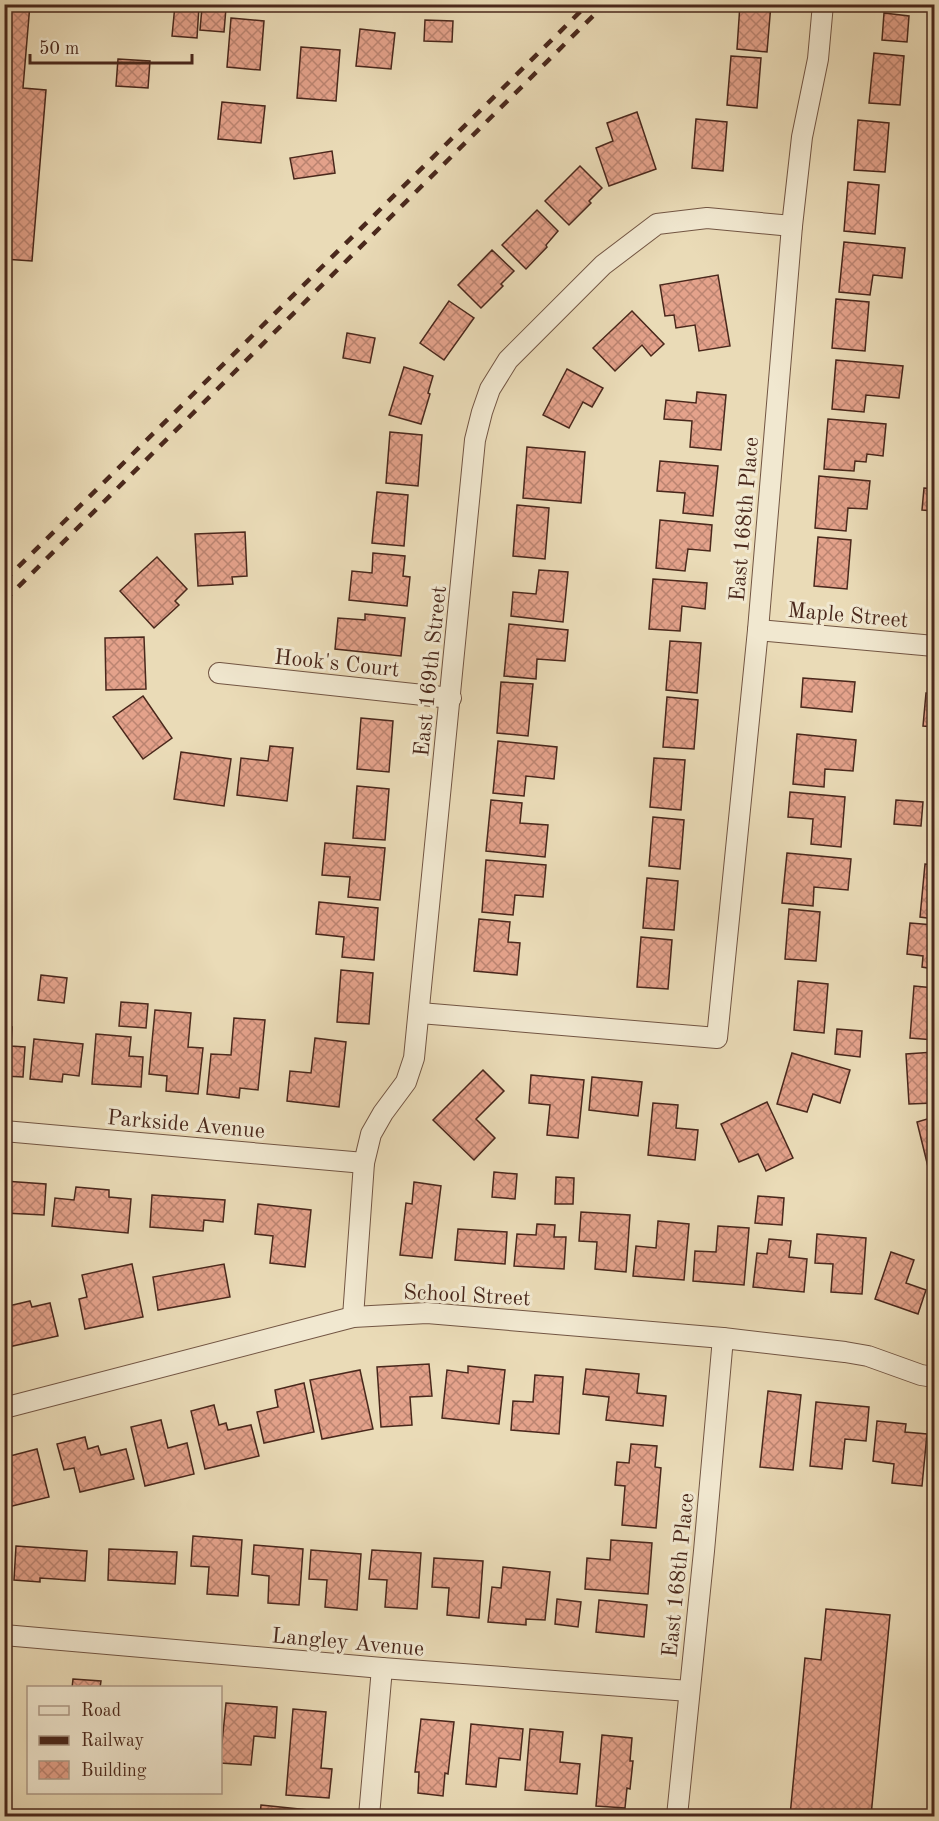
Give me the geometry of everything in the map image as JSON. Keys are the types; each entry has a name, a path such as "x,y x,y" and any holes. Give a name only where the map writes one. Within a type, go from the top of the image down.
{"street":[{"name":"East 168th Place","path":"420,1013 717,1038 758,630 792,226 802,137 818,59 823,4"},
{"name":"East 169th Street","path":"353,1317 364,1163 371,1134 406,1082 414,1058 476,440 490,389 508,360 603,265 657,224 707,218 792,226"},
{"name":"Maple Street","path":"758,630 934,646"},
{"name":"Hook's Court","path":"219,674 451,698"},
{"name":"Parkside Avenue","path":"4,1131 364,1163"},
{"name":"School Street","path":"4,1408 353,1317 427,1312 723,1338 845,1352 868,1356 921,1375 934,1377"},
{"name":"East 168th Place","path":"677,1816 723,1338"},
{"name":"Langley Avenue","path":"4,1635 382,1668 689,1691"},
{"path":"369,1816 382,1668"}],"building":[{"path":"4,4 30,4 23,88 46,90 32,261 4,259"},
{"path":"740,4 771,4 767,52 737,49"},
{"path":"175,5 199,6 197,38 172,36"},
{"path":"202,7 226,8 224,32 200,30"},
{"path":"884,13 909,16 907,42 882,40"},
{"path":"231,18 264,21 260,70 227,67"},
{"path":"425,20 453,21 452,42 424,41"},
{"path":"360,29 395,33 391,69 356,66"},
{"path":"301,47 340,50 336,101 297,98"},
{"path":"874,53 904,56 900,105 869,103"},
{"path":"731,56 761,58 757,108 727,105"},
{"path":"118,59 150,61 148,88 116,86"},
{"path":"222,102 265,106 261,143 218,139"},
{"path":"637,112 656,169 609,186 596,148 613,141 607,123"},
{"path":"696,119 727,122 723,171 692,168"},
{"path":"858,120 889,123 885,172 854,170"},
{"path":"332,151 335,173 294,179 290,158"},
{"path":"580,166 602,188 569,225 545,201"},
{"path":"848,182 879,185 875,234 844,231"},
{"path":"537,210 558,231 546,245 547,247 526,269 502,245"},
{"path":"844,242 905,248 902,278 873,275 870,295 839,292"},
{"path":"492,250 514,271 481,308 458,285"},
{"path":"718,275 730,346 699,351 695,325 676,328 674,315 665,316 660,285"},
{"path":"836,299 869,302 865,351 832,348"},
{"path":"449,301 474,318 444,360 420,343"},
{"path":"632,311 664,344 651,356 642,345 615,371 593,348"},
{"path":"347,333 375,338 370,363 343,358"},
{"path":"836,360 903,366 899,398 866,395 864,412 832,409"},
{"path":"404,367 433,376 421,424 389,415"},
{"path":"567,369 603,388 592,407 583,402 569,428 543,415"},
{"path":"697,392 726,395 721,450 690,447 692,421 664,419 666,400 696,403"},
{"path":"828,419 886,424 883,456 867,454 866,462 855,461 854,471 824,469"},
{"path":"390,432 422,435 418,486 386,483"},
{"path":"527,447 585,452 581,503 523,498"},
{"path":"660,461 718,466 713,516 683,513 685,493 657,491"},
{"path":"819,476 870,481 867,509 848,508 846,531 815,528"},
{"path":"924,488 934,489 934,511 922,510"},
{"path":"377,492 408,495 404,546 372,543"},
{"path":"517,505 549,508 545,559 513,556"},
{"path":"660,520 712,525 710,551 688,549 685,571 656,568"},
{"path":"245,532 247,576 232,577 233,584 198,586 195,534"},
{"path":"818,537 851,540 847,589 814,586"},
{"path":"934,547 934,592 929,591"},
{"path":"373,553 405,556 403,576 410,577 407,606 349,600 352,571 372,573"},
{"path":"157,557 187,589 175,601 179,605 154,628 120,591"},
{"path":"539,570 568,572 563,622 511,616 513,592 536,594"},
{"path":"653,579 707,583 705,609 682,606 680,631 649,629"},
{"path":"365,614 405,618 401,656 335,649 338,618 365,620"},
{"path":"509,624 568,630 565,661 537,659 536,679 504,676"},
{"path":"144,637 146,689 106,690 105,638"},
{"path":"670,641 701,643 697,693 666,690"},
{"path":"803,678 855,682 852,712 801,707"},
{"path":"501,682 533,684 528,736 497,733"},
{"path":"926,693 934,694 934,727 923,726"},
{"path":"143,696 172,738 143,759 113,717"},
{"path":"667,697 698,700 694,749 663,747"},
{"path":"361,718 393,721 389,772 357,769"},
{"path":"797,734 856,740 853,771 825,769 824,787 793,784"},
{"path":"498,741 557,747 554,779 526,776 524,796 493,793"},
{"path":"270,746 293,748 287,801 237,795 241,758 268,761"},
{"path":"181,752 231,759 224,806 174,799"},
{"path":"654,758 685,760 681,810 650,807"},
{"path":"357,786 389,789 385,840 353,838"},
{"path":"790,792 845,797 841,847 811,844 813,819 788,817"},
{"path":"491,800 522,803 520,823 548,825 545,857 486,851"},
{"path":"896,800 923,802 921,826 894,824"},
{"path":"653,817 684,820 680,869 649,866"},
{"path":"325,843 385,848 380,900 348,897 350,877 322,875"},
{"path":"787,853 851,859 848,890 814,887 813,906 782,903"},
{"path":"486,860 546,865 543,897 515,895 513,915 482,912"},
{"path":"925,864 934,865 934,919 920,917"},
{"path":"647,878 678,881 674,930 643,928"},
{"path":"319,902 378,908 374,960 342,957 344,937 316,934"},
{"path":"789,909 820,912 816,961 785,959"},
{"path":"479,919 510,922 508,942 520,943 517,975 474,971"},
{"path":"910,923 934,925 934,969 922,967 923,956 907,954"},
{"path":"641,937 672,940 668,989 637,987"},
{"path":"341,970 373,973 369,1024 337,1022"},
{"path":"41,975 67,978 64,1003 38,1000"},
{"path":"798,981 828,984 824,1033 794,1030"},
{"path":"914,986 934,988 934,1040 910,1038"},
{"path":"121,1002 148,1004 146,1028 119,1026"},
{"path":"155,1010 191,1013 188,1047 203,1048 198,1094 166,1091 167,1076 149,1074"},
{"path":"234,1018 265,1020 258,1090 240,1088 239,1098 207,1094 211,1054 231,1055"},
{"path":"4,1026 12,1027 11,1046 25,1047 23,1077 4,1076"},
{"path":"837,1029 862,1031 860,1057 835,1054"},
{"path":"96,1034 131,1037 129,1056 143,1057 141,1087 92,1084"},
{"path":"315,1038 346,1042 339,1107 287,1101 290,1071 311,1073"},
{"path":"34,1039 83,1044 79,1076 63,1074 62,1082 30,1079"},
{"path":"934,1052 934,1103 909,1104 906,1054"},
{"path":"792,1053 850,1070 840,1103 813,1094 807,1112 777,1104"},
{"path":"483,1070 504,1091 476,1119 495,1138 474,1160 433,1120"},
{"path":"531,1075 584,1080 578,1138 547,1135 550,1105 529,1103"},
{"path":"592,1077 642,1082 638,1116 589,1110"},
{"path":"767,1102 793,1158 766,1171 758,1154 739,1162 721,1124"},
{"path":"653,1103 678,1105 676,1128 698,1130 695,1160 648,1155"},
{"path":"934,1117 934,1174 930,1175 917,1122"},
{"path":"494,1172 517,1174 515,1199 492,1197"},
{"path":"556,1177 574,1178 573,1204 555,1204"},
{"path":"4,1181 46,1184 44,1215 4,1213"},
{"path":"414,1182 441,1186 432,1258 400,1255 406,1203 412,1204"},
{"path":"76,1187 109,1190 109,1197 131,1199 128,1233 52,1226 55,1198 74,1200"},
{"path":"152,1195 225,1200 223,1222 204,1220 203,1231 150,1227"},
{"path":"758,1196 784,1198 782,1225 755,1223"},
{"path":"258,1204 311,1210 305,1267 270,1263 273,1236 255,1234"},
{"path":"581,1212 630,1215 626,1272 595,1269 597,1242 579,1241"},
{"path":"658,1221 689,1224 684,1280 633,1276 636,1246 656,1248"},
{"path":"537,1224 555,1225 554,1237 566,1237 564,1269 514,1266 517,1234 536,1235"},
{"path":"718,1226 749,1228 744,1285 693,1281 695,1251 716,1252"},
{"path":"458,1229 507,1232 505,1264 455,1260"},
{"path":"817,1234 866,1238 862,1294 831,1292 833,1264 815,1263"},
{"path":"769,1239 791,1241 789,1257 807,1259 804,1292 753,1287 757,1253 767,1254"},
{"path":"891,1252 914,1260 906,1283 926,1290 918,1314 875,1299"},
{"path":"132,1264 143,1317 85,1329 79,1299 87,1297 82,1275"},
{"path":"224,1264 230,1297 158,1310 153,1277"},
{"path":"30,1301 32,1307 50,1303 58,1336 4,1348 4,1307"},
{"path":"429,1364 432,1396 410,1397 412,1425 381,1427 377,1367"},
{"path":"468,1366 505,1370 499,1424 442,1418 447,1370 468,1373"},
{"path":"586,1369 639,1374 637,1393 666,1396 663,1426 606,1420 609,1397 583,1394"},
{"path":"360,1370 373,1429 322,1439 310,1380"},
{"path":"535,1375 563,1377 559,1434 511,1430 513,1401 533,1402"},
{"path":"304,1383 314,1432 264,1443 257,1412 278,1407 275,1390"},
{"path":"768,1391 801,1395 793,1470 760,1467"},
{"path":"816,1402 869,1407 866,1441 845,1439 842,1469 810,1466"},
{"path":"214,1405 219,1425 226,1423 228,1430 251,1425 259,1456 205,1469 191,1411"},
{"path":"161,1420 168,1448 187,1443 194,1474 145,1486 131,1427"},
{"path":"877,1421 906,1424 905,1432 927,1434 922,1486 892,1483 894,1464 873,1461"},
{"path":"85,1437 88,1449 98,1446 101,1455 126,1449 134,1479 80,1492 74,1468 64,1470 57,1444"},
{"path":"933,1439 934,1496 929,1496"},
{"path":"631,1444 657,1446 655,1467 661,1468 656,1528 622,1525 625,1486 615,1485 617,1462 629,1463"},
{"path":"37,1449 49,1497 4,1508 4,1476 10,1475 6,1457"},
{"path":"193,1536 242,1540 238,1596 207,1594 209,1567 191,1566"},
{"path":"611,1540 652,1543 648,1594 585,1589 587,1558 610,1560"},
{"path":"254,1545 303,1549 299,1605 268,1603 269,1576 252,1574"},
{"path":"16,1546 87,1551 85,1581 40,1578 40,1582 14,1580"},
{"path":"109,1549 177,1552 175,1584 108,1580"},
{"path":"311,1550 361,1554 357,1610 325,1607 327,1580 309,1579"},
{"path":"372,1550 421,1553 417,1609 385,1607 387,1580 369,1579"},
{"path":"434,1558 483,1561 479,1618 447,1615 449,1588 432,1587"},
{"path":"503,1567 550,1572 545,1620 526,1619 526,1625 488,1622 492,1587 501,1588"},
{"path":"557,1599 581,1602 578,1627 555,1624"},
{"path":"599,1600 647,1605 644,1637 596,1632"},
{"path":"826,1609 890,1615 871,1816 790,1816 805,1658 821,1660"},
{"path":"73,1679 101,1681 100,1686 72,1686"},
{"path":"226,1703 277,1707 275,1738 254,1736 251,1765 222,1763"},
{"path":"293,1709 326,1712 321,1768 332,1769 329,1798 286,1795"},
{"path":"421,1719 454,1722 443,1796 418,1793 419,1772 415,1772"},
{"path":"471,1724 523,1729 520,1760 499,1758 496,1787 466,1784"},
{"path":"530,1729 563,1732 560,1762 580,1764 577,1794 525,1790"},
{"path":"602,1735 632,1738 630,1761 633,1761 625,1808 596,1806"},
{"path":"261,1805 318,1811 317,1816 260,1816"}],"railway":[{"path":"4,581 588,4"},
{"path":"4,601 605,4"}]}
